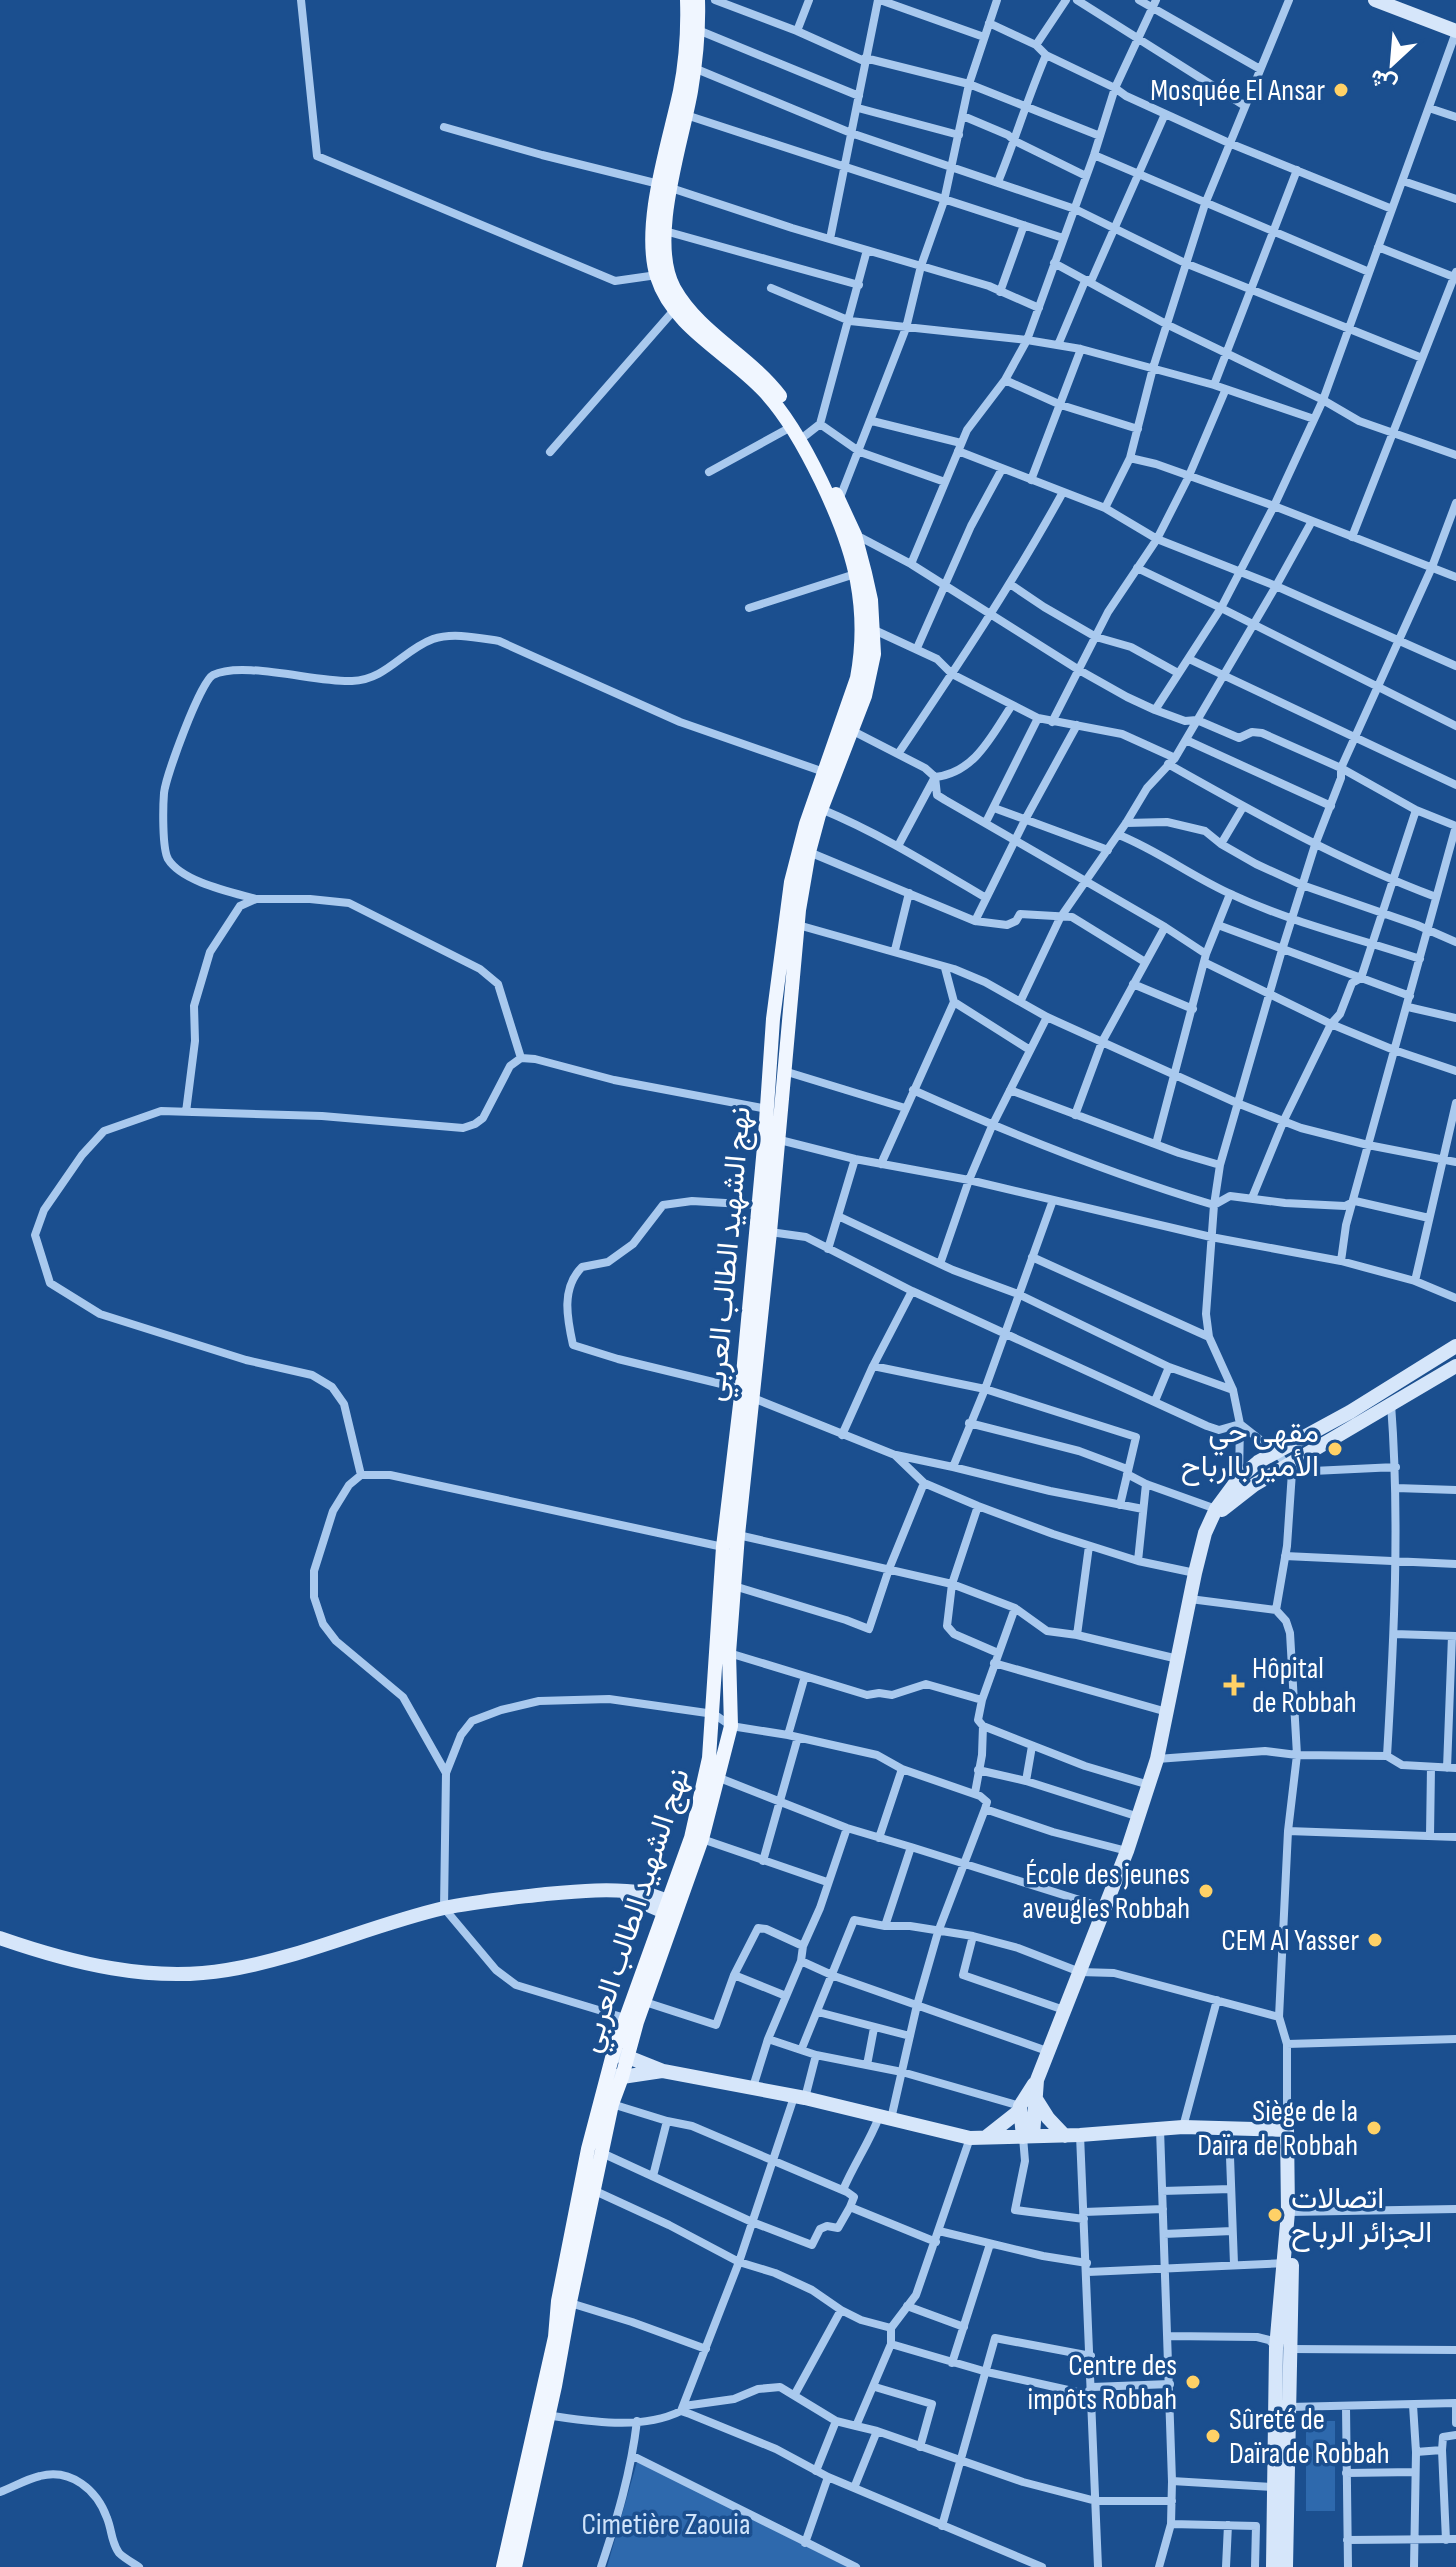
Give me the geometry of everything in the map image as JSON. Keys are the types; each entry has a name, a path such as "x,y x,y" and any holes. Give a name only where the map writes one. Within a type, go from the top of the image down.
{"main road":[{"name":"نهج الشهيد الطالب العربي","path":"680,113 687,0"},
{"name":"نهج الشهيد الطالب العربي","path":"515,2567 564,2301 588,2149 616,2076 628,2057 691,1838 709,1758 723,1547 770,1232 772,1137 767,1109 773,1019 791,882 806,824 857,678 871,600 855,535 839,500 817,465 765,392 722,348 675,308 666,297 657,275 653,255 680,113 694,68 698,0"},
{"path":"1375,0 1456,31"},
{"name":"نهج الشهيد الطالب العربي","path":"564,2301 612,2104 616,2076 613,2054 625,2018 702,1839 731,1726 729,1653 759,1205 784,1071 798,925 809,852 821,809 869,681 874,654 855,574 806,435 758,369 722,348 673,286 666,261 665,186"},
{"path":"1027,2139 1037,2080 1047,2051 1140,1817 1168,1712 1195,1573 1205,1533 1216,1509 1239,1478 1258,1462 1350,1412 1456,1346"},
{"path":"1205,1533 1240,1494 1290,1469 1391,1403 1456,1366"},
{"path":"0,1938 84,1963 135,1972 179,1973 225,1971 268,1961 444,1908 569,1892 620,1891 648,1894 671,1909"},
{"path":"613,2054 663,2071 753,2087 970,2138 1027,2139 1183,2127 1287,2130 1287,2263 1274,2487 1273,2567"},
{"path":"616,2076 663,2071"},
{"path":"986,2137 1020,2108 1037,2080"},
{"path":"1035,2096 1048,2118 1073,2136"},
{"path":"1020,2108 1027,2139"},
{"path":"1282,2349 1287,2407 1286,2567"},
{"name":"نهج الشهيد الطالب العربي","path":"503,2567 543,2415"}],"street":[{"path":"301,0 317,156 615,281 657,275"},
{"path":"715,0 865,59 969,84 1100,136"},
{"path":"797,31 809,0"},
{"path":"830,239 879,0 984,37"},
{"path":"839,500 906,328 921,266 944,201 969,84 997,0"},
{"path":"1036,45 1066,0"},
{"path":"1077,0 1245,106"},
{"path":"1139,0 1154,4 1260,69"},
{"path":"1105,508 1130,458 1153,368 1205,204 1289,0"},
{"path":"911,564 967,430 1005,380 1027,340 1115,88 1154,4"},
{"path":"989,23 1036,45 1046,55 1126,96 1229,143 1392,209"},
{"path":"698,30 859,96"},
{"path":"1155,710 1240,573 1323,400 1456,31"},
{"path":"998,182 1015,141 1024,106 1046,55"},
{"path":"694,68 851,133 1075,209 1250,291 1422,358"},
{"path":"858,108 959,135"},
{"path":"1429,108 1456,117"},
{"path":"680,113 1063,238"},
{"path":"1085,281 1092,279 1165,114"},
{"path":"963,116 1008,135 1086,176"},
{"path":"444,127 665,186 763,219 989,286 1039,308"},
{"path":"1094,155 1369,272"},
{"path":"1214,385 1297,170"},
{"path":"1403,181 1456,199"},
{"path":"1000,292 1024,225"},
{"path":"665,231 859,285"},
{"path":"1352,537 1455,275 1378,247"},
{"path":"806,435 820,424 867,250"},
{"path":"1054,263 1166,324 1323,400 1359,421 1456,455"},
{"path":"1058,345 1085,281"},
{"path":"771,288 850,321 1027,340 1081,349 1214,385 1314,419"},
{"path":"550,452 675,308"},
{"path":"1031,480 1081,349"},
{"path":"1005,380 1061,405 1138,429"},
{"path":"1052,722 1096,637 1157,539 1188,478 1225,391"},
{"path":"872,421 959,447 1002,469 1105,508 1157,539 1276,586 1456,666"},
{"path":"820,424 860,452 945,482"},
{"path":"709,472 791,427"},
{"path":"1130,458 1156,464 1188,478 1274,506 1456,577"},
{"path":"917,648 943,584 1002,469"},
{"path":"898,754 967,647 993,614 1063,492"},
{"path":"1239,1478 1240,1424 1233,1390 1209,1337 1206,1294 1220,1165 1282,950 1315,845 1341,778 1341,768 1432,567 1456,503"},
{"path":"1021,1000 1060,918 1119,835 1147,788 1186,740 1312,521"},
{"path":"855,535 911,564 1079,670 1155,710 1185,721 1197,720 1239,738 1252,732 1262,733 1341,768 1416,810 1456,826 1453,853 1436,897 1346,1225 1341,1261"},
{"path":"1137,568 1456,726"},
{"path":"749,608 855,574"},
{"path":"1010,584 1096,637 1131,647 1178,673"},
{"path":"868,627 917,648 937,659 952,674 1038,718 1122,734 1243,807 1315,845 1395,882 1436,897"},
{"path":"521,1058 498,984 480,969 349,903 256,899 188,876 175,867 165,852 164,790 197,698 207,679 222,672 255,671 353,681 388,670 433,639 472,637 499,641 680,722 824,772"},
{"path":"1189,659 1456,785"},
{"path":"935,777 952,776 977,757 1012,705"},
{"path":"986,822 1038,718"},
{"path":"975,921 1077,725"},
{"path":"851,730 925,768 935,777 937,795 1165,927 1206,958 1331,1024 1456,1071"},
{"path":"1186,740 1331,806"},
{"path":"898,846 935,777"},
{"path":"1221,844 1243,807"},
{"path":"994,808 1108,850"},
{"path":"821,809 898,846 986,898"},
{"path":"1252,1198 1284,1120 1331,1024 1340,1014 1352,983 1361,978 1395,882 1416,810"},
{"path":"1126,823 1167,822 1205,831 1256,864 1302,885 1456,942"},
{"path":"1119,835 1230,894 1292,919 1420,959"},
{"path":"809,852 975,921 1007,925 1016,921 1020,914 1072,917 1145,962"},
{"path":"895,950 909,893"},
{"path":"1156,1144 1206,958 1230,894"},
{"path":"186,1112 195,1041 194,1006 210,952 240,906 256,899"},
{"path":"798,925 954,969 1021,1000 1047,1017 1237,1103 1301,1128 1456,1162"},
{"path":"1218,925 1410,996"},
{"path":"1075,1115 1102,1042 1165,927"},
{"path":"881,1164 954,1002 945,968"},
{"path":"1133,984 1193,1009"},
{"path":"954,1002 1030,1050"},
{"path":"1408,1007 1456,1018"},
{"path":"940,1264 969,1180 992,1126 1047,1017"},
{"path":"361,1475 344,1404 332,1387 312,1375 246,1360 100,1314 50,1283 35,1235 44,1210 82,1155 104,1131 161,1111 322,1116 463,1128 483,1118 510,1066 521,1058 614,1080 767,1109"},
{"path":"784,1071 905,1108"},
{"path":"913,1090 992,1126 1148,1185 1214,1205 1230,1196 1345,1206 1355,1201 1429,1218"},
{"path":"1010,1090 1220,1165"},
{"path":"1415,1281 1456,1103"},
{"path":"772,1137 855,1159 969,1180 1211,1237 1341,1261 1415,1281 1456,1298"},
{"path":"828,1249 855,1159"},
{"path":"953,1467 985,1389 1053,1200"},
{"path":"759,1205 692,1201 663,1205 633,1244 608,1262 582,1267 569,1286 566,1317 573,1345 748,1394 895,1455 1143,1509"},
{"path":"838,1216 940,1264 1018,1294 1169,1367 1233,1390"},
{"path":"770,1232 806,1237 912,1291 1219,1430 1240,1424"},
{"path":"1032,1257 1209,1337"},
{"path":"842,1435 912,1291"},
{"path":"873,1366 985,1389 1136,1437 1120,1505"},
{"path":"1155,1401 1169,1367"},
{"path":"1387,1756 1394,1634 1396,1488 1391,1403"},
{"path":"969,1423 1079,1451 1127,1471 1146,1484 1216,1509"},
{"path":"1240,1424 1277,1453 1290,1469 1285,1556 1276,1610"},
{"path":"895,1455 924,1483 978,1506 1089,1546 1138,1561 1195,1573"},
{"path":"1290,1469 1396,1467"},
{"path":"446,1773 403,1697 336,1641 323,1624 314,1597 314,1571 333,1511 349,1485 361,1475 403,1477 723,1547"},
{"path":"734,1586 869,1629 889,1569 924,1483"},
{"path":"1138,1561 1146,1484"},
{"path":"1396,1488 1456,1490"},
{"path":"978,1506 952,1584 947,1626 954,1634 998,1653"},
{"path":"738,1535 952,1584 1015,1608 1047,1631 1178,1659"},
{"path":"1077,1635 1089,1546"},
{"path":"1285,1556 1456,1564"},
{"path":"1190,1599 1276,1610 1286,1621 1290,1633 1297,1755 1288,1831 1279,2017 1287,2044 1287,2130"},
{"path":"1015,1608 994,1663 978,1720 983,1726 1032,1746 1149,1785"},
{"path":"1157,1759 1265,1751 1297,1755 1387,1756 1402,1765 1451,1768 1454,1636 1394,1634"},
{"path":"729,1653 867,1695 892,1695 926,1684 982,1700"},
{"path":"994,1663 1168,1712"},
{"path":"763,1861 780,1803 805,1676"},
{"path":"625,2018 516,1985 496,1970 444,1908 446,1773 461,1735 472,1721 539,1701 609,1699 714,1714 731,1726 877,1755 902,1769 975,1793 987,1802 938,1932 902,2072 885,2119 855,2161 843,2190"},
{"path":"975,1793 983,1726"},
{"path":"1026,1781 1032,1746"},
{"path":"1430,1836 1431,1767"},
{"path":"879,1838 902,1769"},
{"path":"978,1770 1026,1781 1140,1817"},
{"path":"717,1777 847,1828 1105,1908"},
{"path":"985,1809 1053,1832 1127,1851"},
{"path":"753,2087 847,1828"},
{"path":"1288,1831 1456,1837"},
{"path":"702,1839 827,1882"},
{"path":"885,1926 911,1847"},
{"path":"802,2048 834,1976 854,1920 973,1936 1018,1948 1080,1972 1114,1973 1279,2017"},
{"path":"645,2002 716,2025 734,1975 758,1928 803,1946"},
{"path":"973,1936 963,1975 1064,2010"},
{"path":"801,1961 834,1976 1047,2051"},
{"path":"734,1975 786,1996"},
{"path":"1183,2127 1217,2000"},
{"path":"818,2012 910,2036"},
{"path":"867,2065 874,2028"},
{"path":"768,2039 816,2055 902,2072 1020,2108"},
{"path":"1287,2044 1456,2039"},
{"path":"682,2409 816,2055"},
{"path":"600,2152 752,2222 812,2245 820,2229 827,2226 838,2228 854,2197 715,2134 612,2104"},
{"path":"653,2176 667,2121"},
{"path":"1159,2567 1171,2524 1172,2501 1160,2129"},
{"path":"1229,2130 1234,2264"},
{"path":"1073,2136 1084,2216 1087,2267 1098,2567"},
{"path":"856,2426 891,2344 891,2328 916,2295 970,2138"},
{"path":"1027,2139 1015,2210 1084,2216 1163,2209"},
{"path":"1162,2191 1231,2189"},
{"path":"593,2190 739,2262 800,2284 861,2320 891,2328"},
{"path":"850,2207 936,2242"},
{"path":"1288,2212 1456,2209"},
{"path":"939,2231 1087,2267 1166,2270 1287,2263"},
{"path":"1164,2234 1232,2231"},
{"path":"952,2363 990,2244"},
{"path":"564,2301 706,2349"},
{"path":"907,2306 964,2327"},
{"path":"795,2394 841,2310"},
{"path":"1168,2336 1257,2337 1269,2340 1282,2349 1456,2350"},
{"path":"942,2526 995,2338 1091,2356"},
{"path":"891,2344 987,2372 1086,2394 1092,2387 1170,2384"},
{"path":"543,2415 600,2423 637,2421 670,2417 682,2409 734,2399 758,2389 780,2387 836,2421 877,2431 1023,2482 1096,2501 1172,2501"},
{"path":"875,2387 932,2404 920,2447"},
{"path":"1287,2407 1456,2403 1456,2423"},
{"path":"1413,2405 1416,2452 1414,2567"},
{"path":"1346,2407 1348,2567"},
{"path":"682,2409 776,2449 828,2477 1042,2567"},
{"path":"601,2567 633,2456 637,2421"},
{"path":"816,2471 836,2421"},
{"path":"854,2488 877,2431"},
{"path":"1347,2540 1451,2540 1442,2450 1443,2437 1456,2435"},
{"path":"1416,2452 1442,2450"},
{"path":"633,2456 856,2567"},
{"path":"1346,2473 1415,2472"},
{"path":"0,2492 41,2475 62,2475 81,2482 96,2496 108,2518 112,2539 120,2554 139,2567"},
{"path":"805,2543 828,2477"},
{"path":"1172,2481 1274,2487"},
{"path":"1171,2524 1274,2526"},
{"path":"1226,2567 1228,2525"},
{"path":"1255,2567 1256,2526"}],"green space":[{"path":"1306,2421 1335,2421 1335,2511 1306,2511"},
{"name":"Cimetière Zaouia","path":"637,2462 850,2567 607,2567"}],"place":[{"name":"Mosquée El Ansar","path":"1341,90"},
{"name":"مقهى حي الأمير باارباح","path":"1335,1449"},
{"name":"Hôpital de Robbah","path":"1234,1685"},
{"name":"École des jeunes aveugles Robbah","path":"1206,1891"},
{"name":"CEM Al Yasser","path":"1375,1940"},
{"name":"Siège de la Daïra de Robbah","path":"1374,2128"},
{"name":"اتصالات الجزائر الرباح","path":"1275,2215"},
{"name":"Centre des impôts Robbah","path":"1193,2382"},
{"name":"Sûreté de Daïra de Robbah","path":"1213,2436"}]}
